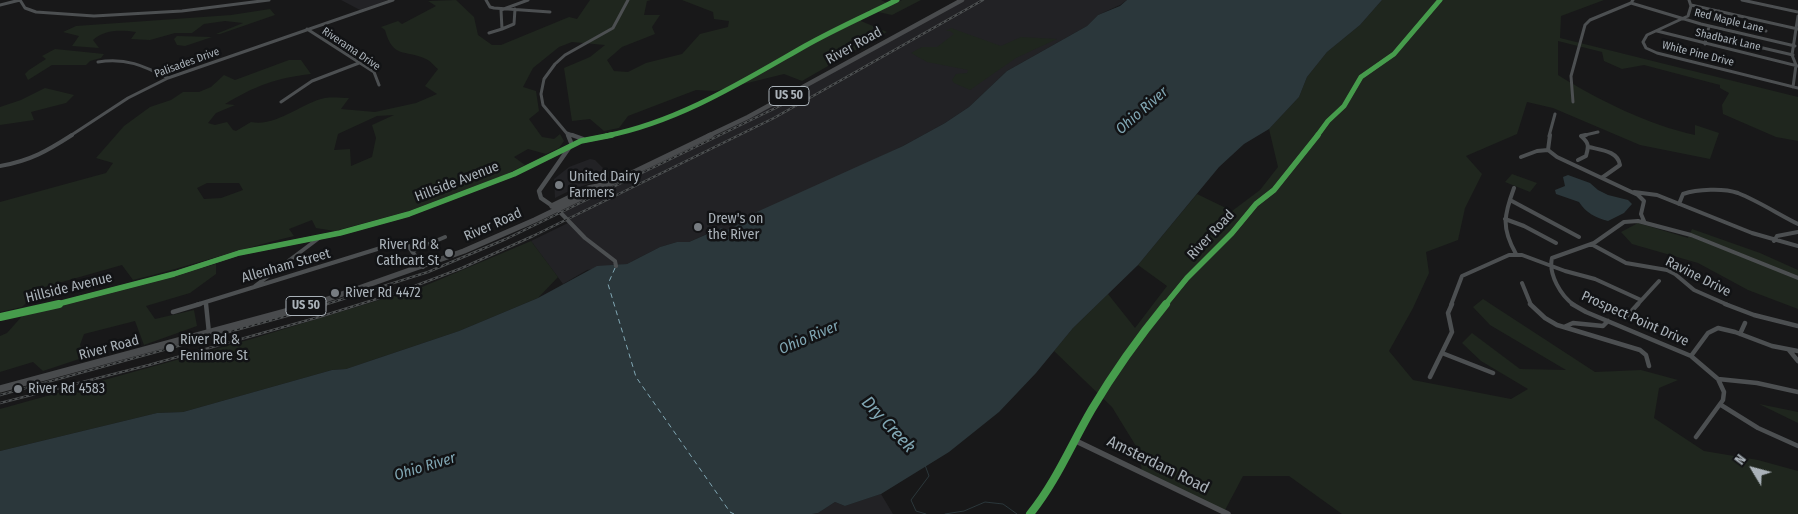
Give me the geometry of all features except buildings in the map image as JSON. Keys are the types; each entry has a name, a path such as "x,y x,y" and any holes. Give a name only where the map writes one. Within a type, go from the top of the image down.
{"main road":[{"name":"River Road","path":"0,389 321,302 423,267 490,241 589,188 612,183 790,95 962,0"},
{"name":"River Road","path":"1030,514 1047,493 1092,409 1136,341 1187,278 1232,233 1256,204 1274,190 1293,165 1306,152 1328,121 1344,106 1361,77 1371,68 1394,54 1440,0"},
{"name":"Amsterdam Road","path":"1076,441 1228,514"}],"street":[{"path":"0,5 20,0 25,8 36,12 97,16 270,0"},
{"name":"Palisades Drive","path":"0,166 22,162 44,153 123,100 168,78 393,0"},
{"path":"486,0 490,7 501,10 515,9 550,12"},
{"path":"501,10 528,0"},
{"path":"587,139 575,137 550,116 543,105 541,89 544,79 555,64 565,55 613,28 628,0"},
{"name":"Hillside Avenue","path":"0,317 174,274 239,253 319,238 409,214 514,174 587,139 627,132 698,104 754,77 807,45 897,0"},
{"path":"1684,19 1691,12 1689,0"},
{"path":"1742,0 1798,12"},
{"path":"1573,102 1571,76 1585,25 1596,16 1632,2"},
{"name":"Red Maple Lane","path":"1632,2 1709,26 1794,46"},
{"path":"1691,5 1797,29"},
{"path":"489,33 514,24 515,9"},
{"path":"501,10 502,29"},
{"path":"1719,12 1717,19 1766,31"},
{"path":"1798,16 1792,55 1797,66 1793,87 1798,88"},
{"name":"White Pine Drive","path":"1684,19 1644,37 1643,46 1650,51 1793,87"},
{"path":"1764,39 1768,22"},
{"path":"1705,44 1709,26"},
{"name":"Riverama Drive","path":"307,30 376,74 379,85"},
{"name":"Shadbark Lane","path":"1657,31 1797,66"},
{"path":"1707,35 1792,55"},
{"path":"98,62 114,59 128,60 168,78"},
{"path":"281,102 312,81 358,63"},
{"path":"1548,150 1547,146 1555,114"},
{"path":"567,132 572,145 539,191 541,198 554,207 585,238 614,261 616,266"},
{"path":"1578,160 1586,156 1589,147 1587,141 1581,136 1598,132"},
{"path":"1589,147 1614,154 1619,159 1620,165 1616,170 1603,178"},
{"path":"1521,157 1537,151 1548,150 1557,157 1634,192 1644,201 1641,214 1644,221"},
{"path":"555,153 564,155"},
{"path":"1514,188 1505,219 1504,231 1516,254"},
{"path":"1634,192 1649,193 1710,215 1747,232 1774,241 1798,246"},
{"path":"1679,204 1683,194 1689,192 1732,192 1741,194 1766,209 1798,224"},
{"path":"1510,200 1579,236"},
{"path":"1505,219 1524,226 1556,243"},
{"path":"1551,266 1550,260 1554,256 1591,244 1624,222 1644,221 1696,237 1798,278"},
{"path":"1774,241 1777,236 1798,232"},
{"path":"423,267 412,250 445,237"},
{"path":"252,287 319,238"},
{"name":"Allenham Street","path":"173,312 334,264 400,242 405,243 412,250"},
{"name":"Ravine Drive","path":"1591,244 1626,263 1660,268 1675,274 1694,290 1713,299 1754,314 1798,326"},
{"path":"1430,377 1452,332 1448,313 1462,276 1504,256 1516,254 1596,279 1641,300"},
{"name":"Prospect Point Drive","path":"1551,266 1558,284 1569,301 1579,308 1691,356 1707,368 1718,380"},
{"path":"1627,316 1659,281"},
{"path":"1522,283 1530,303 1545,318 1564,327 1640,350 1646,355 1648,366"},
{"path":"206,302 209,333"},
{"path":"1564,327 1573,323 1603,326 1608,321"},
{"path":"1740,334 1745,323"},
{"path":"1691,356 1714,328 1727,329 1763,344 1798,351"},
{"path":"1789,350 1798,361"},
{"path":"1442,353 1493,373"},
{"path":"1718,380 1757,383 1798,392"},
{"path":"1696,437 1708,419 1714,415 1721,405 1724,392 1718,380"},
{"path":"1721,405 1758,428 1798,446"}],"shaded area":[{"path":"341,0 388,0 360,10"},
{"path":"456,0 474,17 478,35 492,45 501,45 569,17 577,19 590,0 651,0 647,1 644,15 660,15 652,27 655,34 622,47 607,60 614,71 628,72 646,63 682,54 700,34 728,27 729,21 714,19 713,12 682,0 881,0 891,5 902,0 921,0 892,15 869,10 861,21 887,32 802,81 784,74 715,91 696,90 628,116 619,128 604,131 590,119 572,121 564,68 590,57 605,45 572,42 559,47 533,68 523,87 536,91 539,111 529,119 542,137 554,139 560,134 564,141 559,148 546,154 528,149 514,157 525,165 505,175 409,211 335,231 316,228 312,220 289,229 294,236 133,280 122,265 41,288 22,307 0,312 0,202 106,173 113,163 96,158 124,126 150,107 171,100 183,92 199,92 211,87 224,75 235,80 289,60 301,60 311,74 276,81 246,92 225,104 235,105 216,113 208,123 215,125 227,122 236,131 251,122 261,123 280,118 325,98 349,98 341,109 375,112 416,103 437,94 425,86 438,69 426,59 400,52 392,45 385,30 381,27 398,21 402,24 436,6 428,1","holes":["394,115 372,125 376,138 372,157 351,166 350,149 334,150 338,134 377,116","207,183 239,183 243,190 221,198 204,199 197,188"]},
{"path":"962,0 1127,0 1098,15 1087,26 1007,71 969,107 945,123 903,146 727,230 720,228 689,242 677,242 660,247 627,264 587,270 563,284 531,241 570,222 557,209 699,142"},
{"path":"1382,0 1604,0 1561,16 1560,38 1798,97 1798,141 1776,137 1723,114 1722,105 1729,93 1720,88 1720,85 1644,65 1622,69 1604,61 1602,52 1558,41 1558,75 1624,111 1660,125 1695,135 1695,125 1719,133 1710,159 1640,145 1553,108 1527,102 1517,134 1466,156 1482,174 1465,208 1458,240 1426,252 1429,273 1413,308 1389,351 1413,380 1511,399 1528,389 1481,361 1462,343 1472,333 1520,369 1566,370 1490,325 1473,307 1483,299 1595,372 1641,370 1678,380 1659,388 1654,418 1704,451 1758,460 1798,471 1798,514 1342,514 1289,476 1243,476 1224,512 1142,472 1139,451 1112,407 1054,351 1073,328 1108,294 1135,328 1167,286 1138,265 1197,194 1232,211 1260,190 1278,167 1269,129 1299,97 1307,77 1327,52 1360,25"},
{"path":"270,9 275,15 220,34 216,34 243,23 225,21 204,24 192,33 175,33 150,40 131,39 136,32 108,32 93,40 99,48 72,46 79,36 63,32 76,26 231,15"},
{"path":"951,28 1001,46 1021,37 1057,39 1016,58 970,90 954,83 952,80 956,74 967,73 968,70 927,62 911,53 922,47 937,47 954,34 946,31"},
{"path":"177,36 212,37 185,46 177,45 174,39"},
{"path":"55,49 104,54 101,58 90,61 86,65 52,65 28,80 25,74 46,59 42,56"},
{"path":"45,88 74,95 66,103 31,112 34,120 0,125 0,107 21,100"},
{"path":"590,159 595,160 605,170 616,175 573,189 555,198 554,179 569,167"},
{"path":"1512,174 1537,183 1530,192 1505,182"},
{"path":"1638,223 1688,238 1692,229 1760,253 1798,270 1798,309 1748,290 1698,263 1632,244 1621,232"},
{"path":"531,241 558,277 538,298 459,331 346,369 332,370 183,412 157,413 0,451 0,409 248,340 422,287"},
{"path":"216,264 216,274 190,293 146,306 155,319 194,310 197,326 144,345 135,321 84,334 80,345 85,357 43,371 33,362 0,372 0,336 7,333 23,315"},
{"path":"1759,404 1798,412 1798,423"},
{"path":"881,494 893,514 812,514 818,513 835,502 845,506"}],"water":[{"name":"Ohio River","path":"1127,0 1382,0 1360,25 1327,52 1307,77 1299,97 1269,129 1244,144 1219,167 1138,265 1073,328 1036,373 999,412 949,452 881,494 845,506 835,502 818,513 812,514 0,514 0,451 157,413 183,412 332,370 346,369 459,331 538,298 597,266 627,264 660,247 677,242 689,242 721,228 727,230 747,220 750,215 903,146 945,123 969,107 1007,71 1087,26 1098,15 1120,6"},
{"path":"1568,175 1590,183 1608,195 1628,200 1632,204 1624,213 1608,221 1595,217 1579,202 1556,194 1555,190 1565,186 1563,177"}],"waterway":[{"name":"Dry Creek","path":"925,465 929,476 911,500 916,511 926,514"},
{"name":"Dry Creek","path":"945,514 964,511 985,502 1003,504 1017,514"}],"ferry route":[{"path":"615,268 608,284 636,377 730,512 734,514"}],"railway":[{"path":"0,403 149,365 319,317 399,292 462,268 533,236 774,118 983,0"},
{"path":"0,395 305,311 428,272 506,239 790,101"}],"cycle path":[{"path":"0,317 174,274 239,253 340,233 409,214 514,174 581,141 627,132 698,105 754,77 807,45 897,0"},
{"path":"1030,514 1047,493 1092,409 1136,341 1187,278 1232,233 1256,204 1274,190 1293,165 1306,152 1328,121 1344,106 1361,77 1394,54 1440,0"}],"place":[{"name":"United Dairy Farmers","path":"559,185"},
{"name":"Drew's on the River","path":"698,227"},
{"name":"River Rd & Cathcart St","path":"449,253"},
{"name":"River Rd 4472","path":"335,293"},
{"name":"River Rd & Fenimore St","path":"170,348"},
{"name":"River Rd 4583","path":"18,389"}]}
